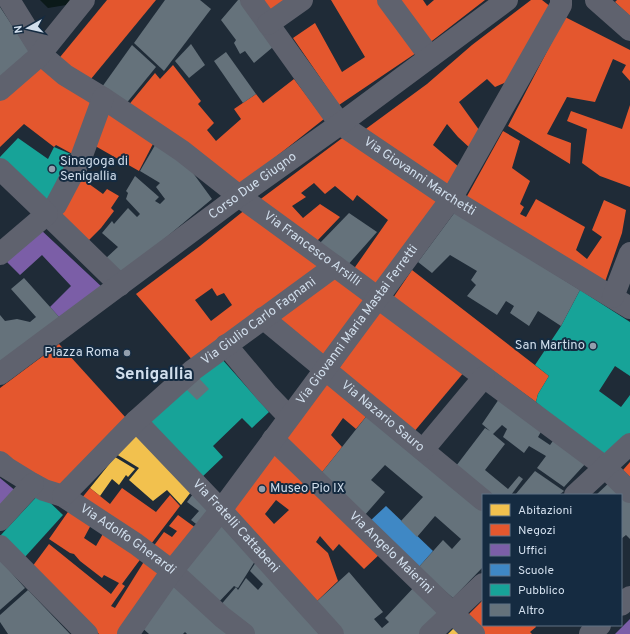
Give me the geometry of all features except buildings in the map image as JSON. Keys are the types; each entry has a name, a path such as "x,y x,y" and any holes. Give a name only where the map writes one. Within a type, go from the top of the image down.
{"street":[{"name":"Via Francesco Arsilli","path":"9,0 42,56 65,75 103,98 182,151 239,196 605,467 630,492"},
{"path":"0,90 42,56 84,0"},
{"name":"Via Giovanni Marchetti","path":"252,0 340,124 451,199 622,303"},
{"path":"268,24 302,0"},
{"path":"388,0 430,57"},
{"name":"Corso Due Giugno","path":"0,374 239,196 340,124 507,0"},
{"name":"Via Giovanni Maria Mastai Ferretti","path":"128,634 172,571 221,510 289,417 379,299 451,199 561,4 561,0"},
{"path":"596,0 630,30"},
{"path":"0,254 56,205 81,158 103,98"},
{"path":"0,169 120,285"},
{"path":"622,303 630,252"},
{"name":"Via Giulio Carlo Fagnani","path":"63,496 136,421 193,370 335,266"},
{"name":"Via Nazario Sauro","path":"263,318 482,499"},
{"path":"226,345 267,394 289,417"},
{"path":"423,450 484,377"},
{"name":"Via Fratelli Cattabeni","path":"136,421 221,510 333,634"},
{"name":"Via Angelo Maierini","path":"273,439 474,634"},
{"path":"576,494 630,444"},
{"name":"Via Adolfo Gherardi","path":"0,462 7,468 44,490 63,496 136,544 172,571 222,617 243,634"},
{"path":"0,520 33,484"},
{"path":"0,546 87,634"},
{"path":"430,634 482,585"},
{"path":"622,604 630,597"},
{"path":"590,634 599,626"}],"shaded area":[{"path":"40,0 71,0 66,5 48,8"}],"place":[{"name":"Sinagoga di Senigallia","path":"52,169"},
{"name":"San Martino","path":"593,346"},
{"name":"Piazza Roma","path":"127,353"},
{"name":"Museo Pio IX","path":"262,489"}],"district":[{"name":"Senigallia","path":"154,375"}]}
